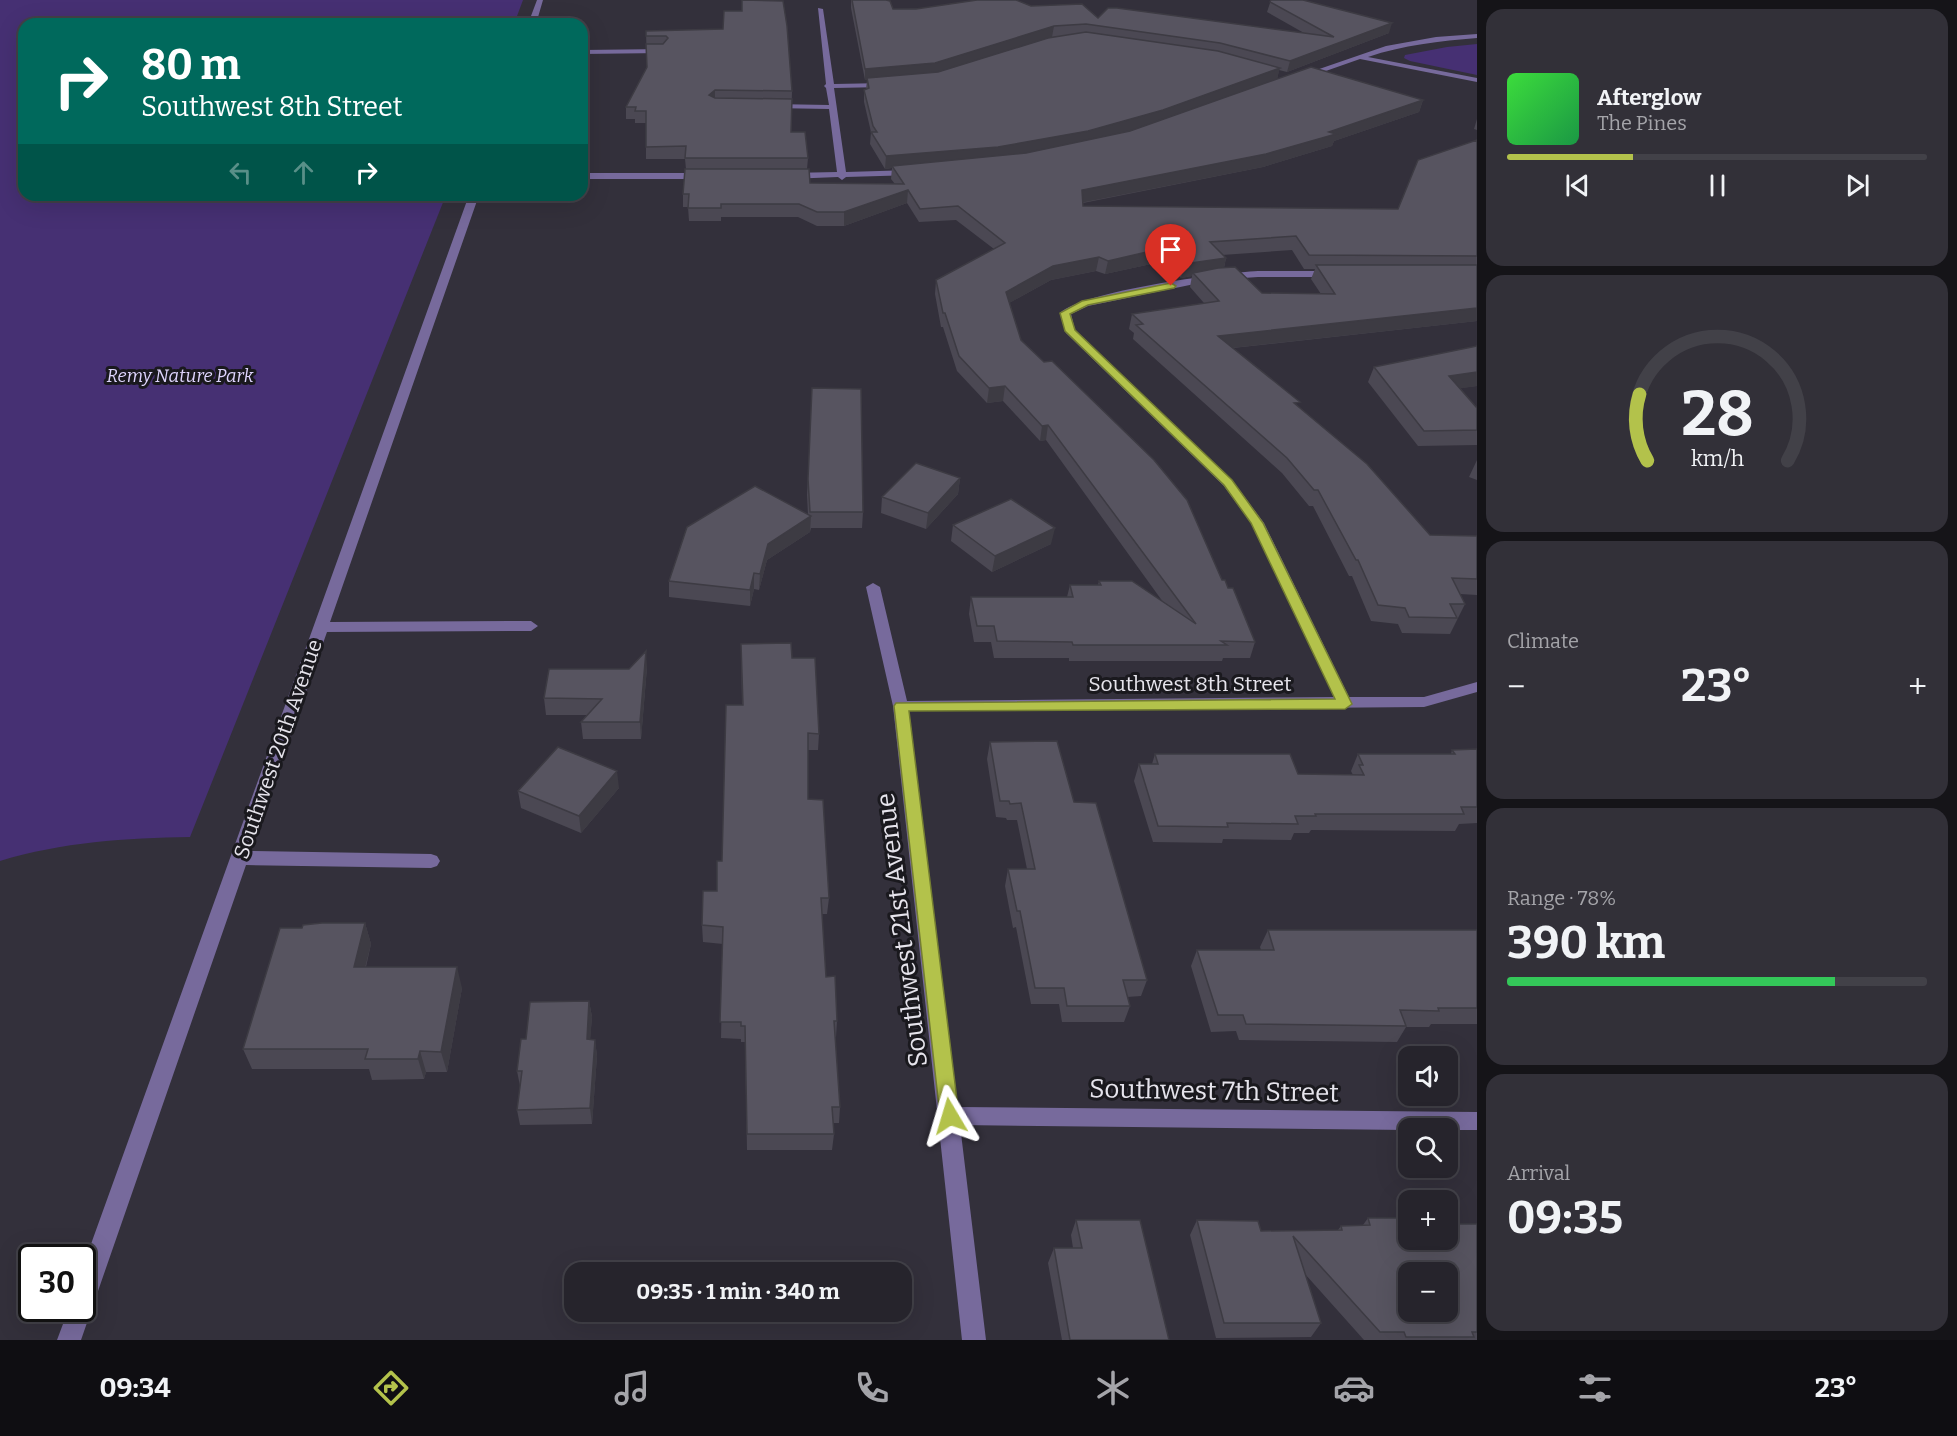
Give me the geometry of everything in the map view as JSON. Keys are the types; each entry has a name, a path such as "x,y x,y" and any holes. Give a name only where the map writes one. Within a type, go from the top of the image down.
{"street":[{"path":"534,18 540,0"},
{"path":"820,9 828,86 842,177"},
{"path":"1294,79 1357,57 1406,44 1477,36"},
{"path":"588,52 663,51"},
{"path":"1357,57 1477,80"},
{"path":"828,86 897,84"},
{"path":"762,106 831,106"},
{"path":"783,176 842,177 922,173"},
{"path":"588,176 712,176"},
{"name":"Southwest 20th Avenue","path":"96,1262 472,201"},
{"path":"1345,704 1257,523 1240,499 1228,483 1070,331 1065,313 1085,303 1214,277 1258,274 1350,274"},
{"name":"Southwest 21st Avenue","path":"873,587 901,706 975,1340"},
{"path":"321,627 531,627"},
{"name":"Southwest 8th Street","path":"901,706 1424,702 1477,687"},
{"path":"239,858 431,861"},
{"name":"Southwest 7th Street","path":"950,1116 1477,1121"},
{"path":"69,1340 76,1322"}],"green space":[{"name":"Remy Nature Park","path":"0,0 523,0 516,18 18,18 18,201 444,201 190,837 142,838 70,845 0,861"},
{"path":"1477,44 1477,75 1404,58 1405,55"}],"building":[{"path":"742,0 783,1 792,91 715,90 709,95 715,98 792,99 791,132 805,132 808,158 685,158 686,146 646,147 646,111 635,111 636,107 626,107 647,67 646,44 663,44 668,38 666,36 646,36 646,31 723,29 724,11 742,11"},
{"path":"852,0 886,0 890,1 893,9 916,9 977,0 1016,0 1031,6 1082,4 1098,18 1108,8 1117,8 1334,37 1270,2 1271,0 1303,0 1392,23 1290,61 1220,43 1086,24 1054,26 935,63 865,69"},
{"path":"1086,32 1218,51 1280,68 1163,110 1088,131 998,147 886,156 871,132 877,132 873,126 864,90 869,88 867,78 938,72 1048,38"},
{"path":"1311,67 1423,100 1329,132 1336,134 1266,154 1082,190 1083,206 1398,209 1418,160 1477,140 1477,256 1309,255 1296,236 1210,242 1226,258 1184,264 1168,247 1108,261 1099,257 1053,266 1006,292 1021,340 1044,362 1052,361 1154,460 1187,500 1222,580 1225,580 1228,588 1233,588 1255,642 1221,641 1227,645 1073,645 1072,642 997,641 994,626 977,626 971,597 1073,597 1070,585 1101,585 1099,581 1132,581 1196,624 1048,425 1042,426 1005,386 989,388 959,356 945,313 943,313 936,280 1005,243 958,206 920,209 908,190 844,212 817,212 799,204 721,204 721,208 688,208 689,194 683,194 685,169 809,169 810,183 904,184 892,166 1026,153 1130,131"},
{"path":"1316,265 1477,265 1477,308 1218,336 1300,402 1294,403 1367,464 1430,535 1477,536 1477,579 1452,578 1465,604 1450,604 1457,618 1409,617 1405,608 1378,605 1358,560 1318,490 1314,490 1287,458 1136,325 1143,324 1132,314 1219,301 1193,273 1218,268 1235,267 1262,293 1335,294"},
{"path":"1477,346 1477,372 1449,376 1477,408 1477,430 1424,431 1374,367"},
{"path":"812,388 861,389 863,512 810,512 808,479"},
{"path":"916,463 960,478 928,513 882,497"},
{"path":"755,486 811,516 768,544 760,574 754,573 750,590 669,581 687,527"},
{"path":"1011,499 1055,528 995,556 953,525"},
{"path":"791,643 792,658 815,658 819,734 808,733 808,799 823,800 829,898 821,898 826,977 835,976 837,1021 834,1021 840,1107 832,1107 834,1134 747,1134 745,1026 741,1026 741,1022 720,1022 723,927 702,925 703,891 717,891 717,861 722,861 726,705 743,705 741,644"},
{"path":"646,651 640,722 581,722 602,699 544,698 549,669 629,669"},
{"path":"1057,741 1074,802 1096,803 1147,980 1123,980 1130,1006 1067,1006 1064,988 1035,988 1020,911 1017,911 1008,869 1035,869 1021,803 1010,804 1009,801 1000,801 990,742"},
{"path":"558,747 617,771 579,816 518,791"},
{"path":"1477,749 1477,807 1461,807 1464,814 1315,814 1316,816 1295,816 1298,824 1227,823 1228,827 1158,826 1139,764 1158,764 1155,754 1290,754 1298,774 1364,775 1359,765 1363,765 1358,754 1455,754 1452,750"},
{"path":"365,923 354,967 457,967 441,1052 420,1051 418,1059 365,1059 368,1049 243,1049 280,928 302,928 303,925"},
{"path":"1268,930 1477,930 1477,1008 1438,1008 1439,1011 1400,1010 1406,1026 1246,1024 1243,1015 1218,1015 1197,950 1274,950"},
{"path":"589,1001 587,1039 595,1040 590,1108 517,1110 522,1071 517,1071 521,1039 526,1039 530,1002"},
{"path":"1368,1218 1398,1218 1398,1250 1458,1250 1458,1224 1477,1224 1477,1332 1472,1332 1474,1337 1406,1337 1404,1332 1380,1332 1293,1236 1321,1323 1224,1323 1197,1220 1258,1221 1261,1231 1342,1230 1341,1226 1370,1225"},
{"path":"1076,1220 1140,1220 1169,1340 1070,1340 1054,1248 1082,1248"}],"route":[{"path":"950,1116 901,706 1345,704 1257,523 1228,483 1070,331 1065,313 1085,303 1171,286"}]}
